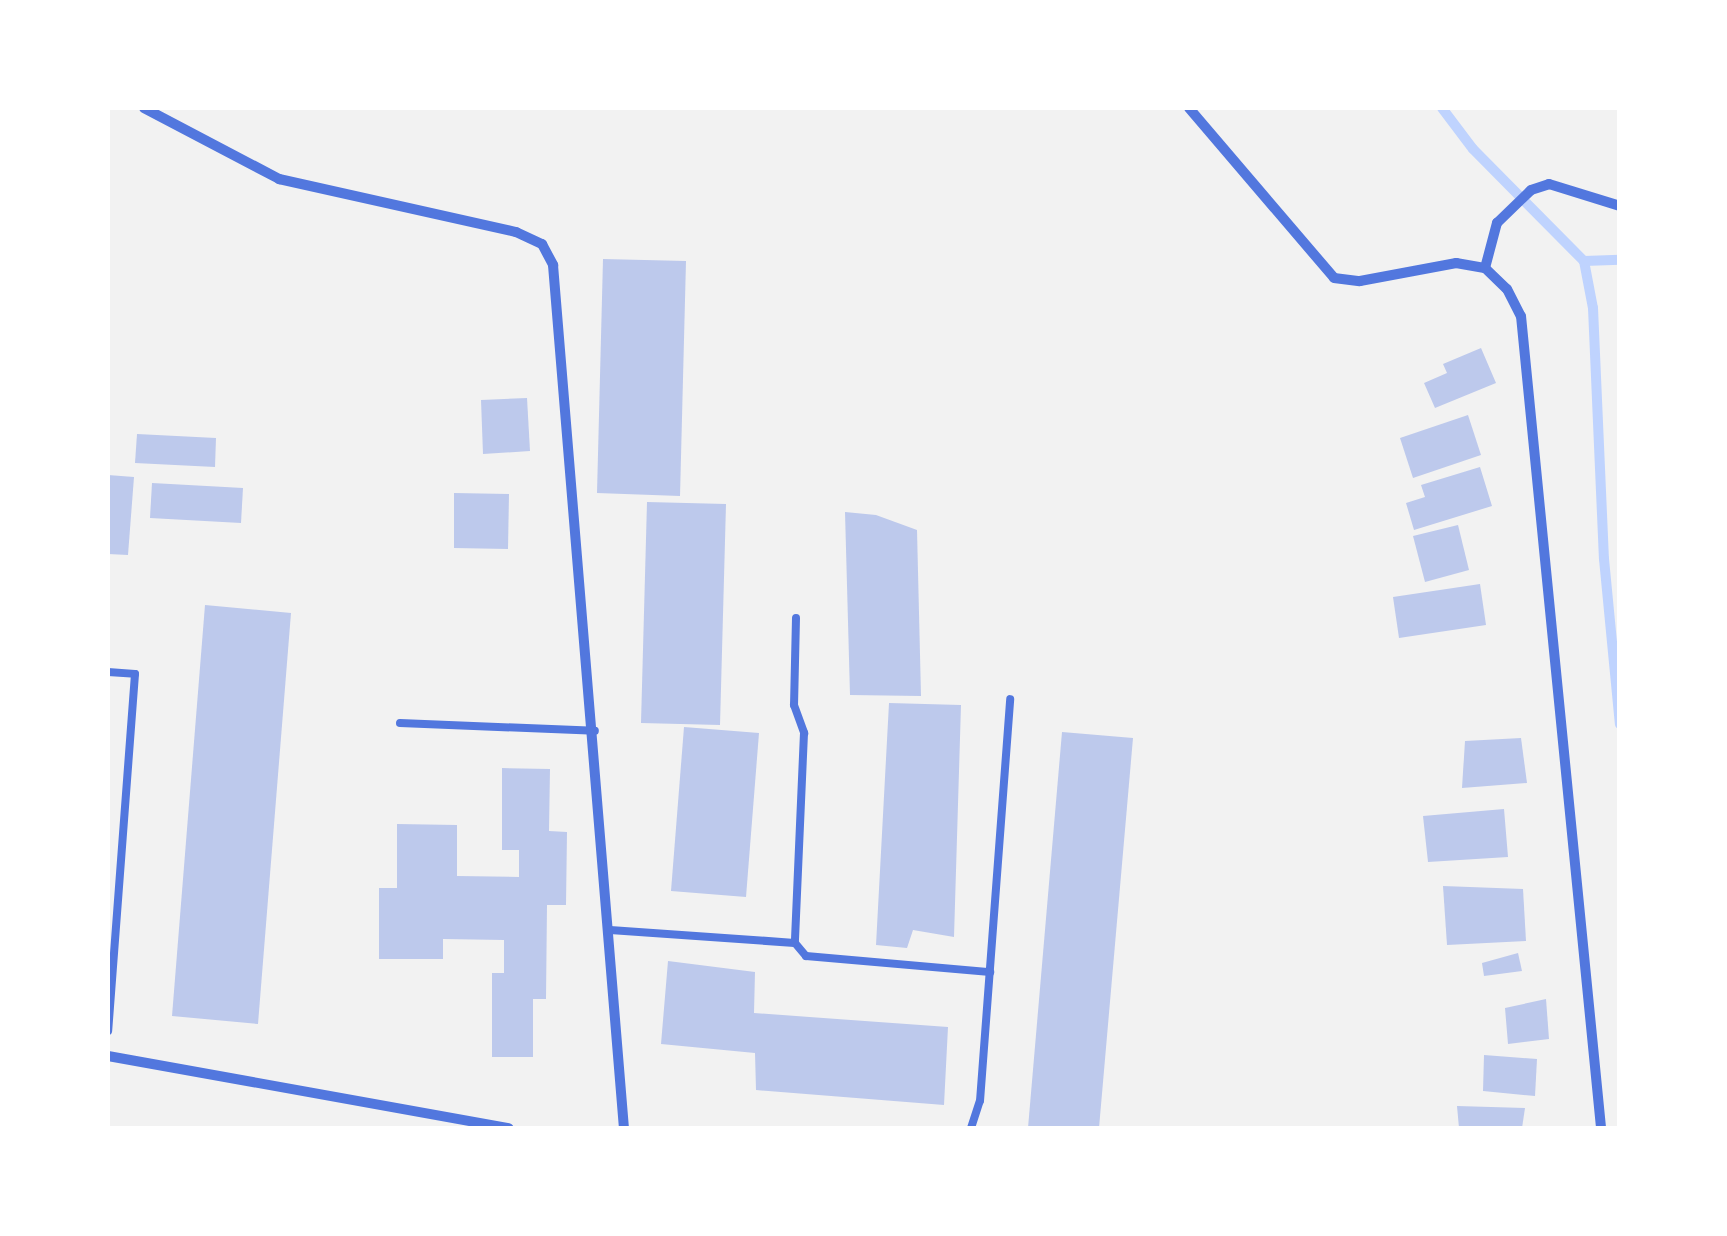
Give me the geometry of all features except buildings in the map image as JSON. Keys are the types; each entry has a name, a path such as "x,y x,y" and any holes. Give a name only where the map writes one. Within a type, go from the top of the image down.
{"street":[{"path":"144,108 280,179 542,244 553,264 595,731 624,1128"},
{"path":"1188,108 1307,254 1334,278 1360,281 1456,263 1485,268 1507,289 1520,316 1528,359 1601,1128"},
{"path":"1485,268 1497,223 1531,190 1548,184 1620,206"},
{"path":"108,1056 437,1119 509,1128"},
{"path":"437,1119 454,1128"}],"lane":[{"path":"796,618 794,705 804,733 795,943 806,956 990,972"},
{"path":"108,672 135,674 108,1032"},
{"path":"971,1128 980,1102 1010,699"},
{"path":"400,722 595,731"},
{"path":"610,930 795,943"}],"waterway":[{"path":"1442,108 1473,149 1584,261 1593,308 1604,559 1620,724"},
{"path":"1584,261 1620,260"}]}
